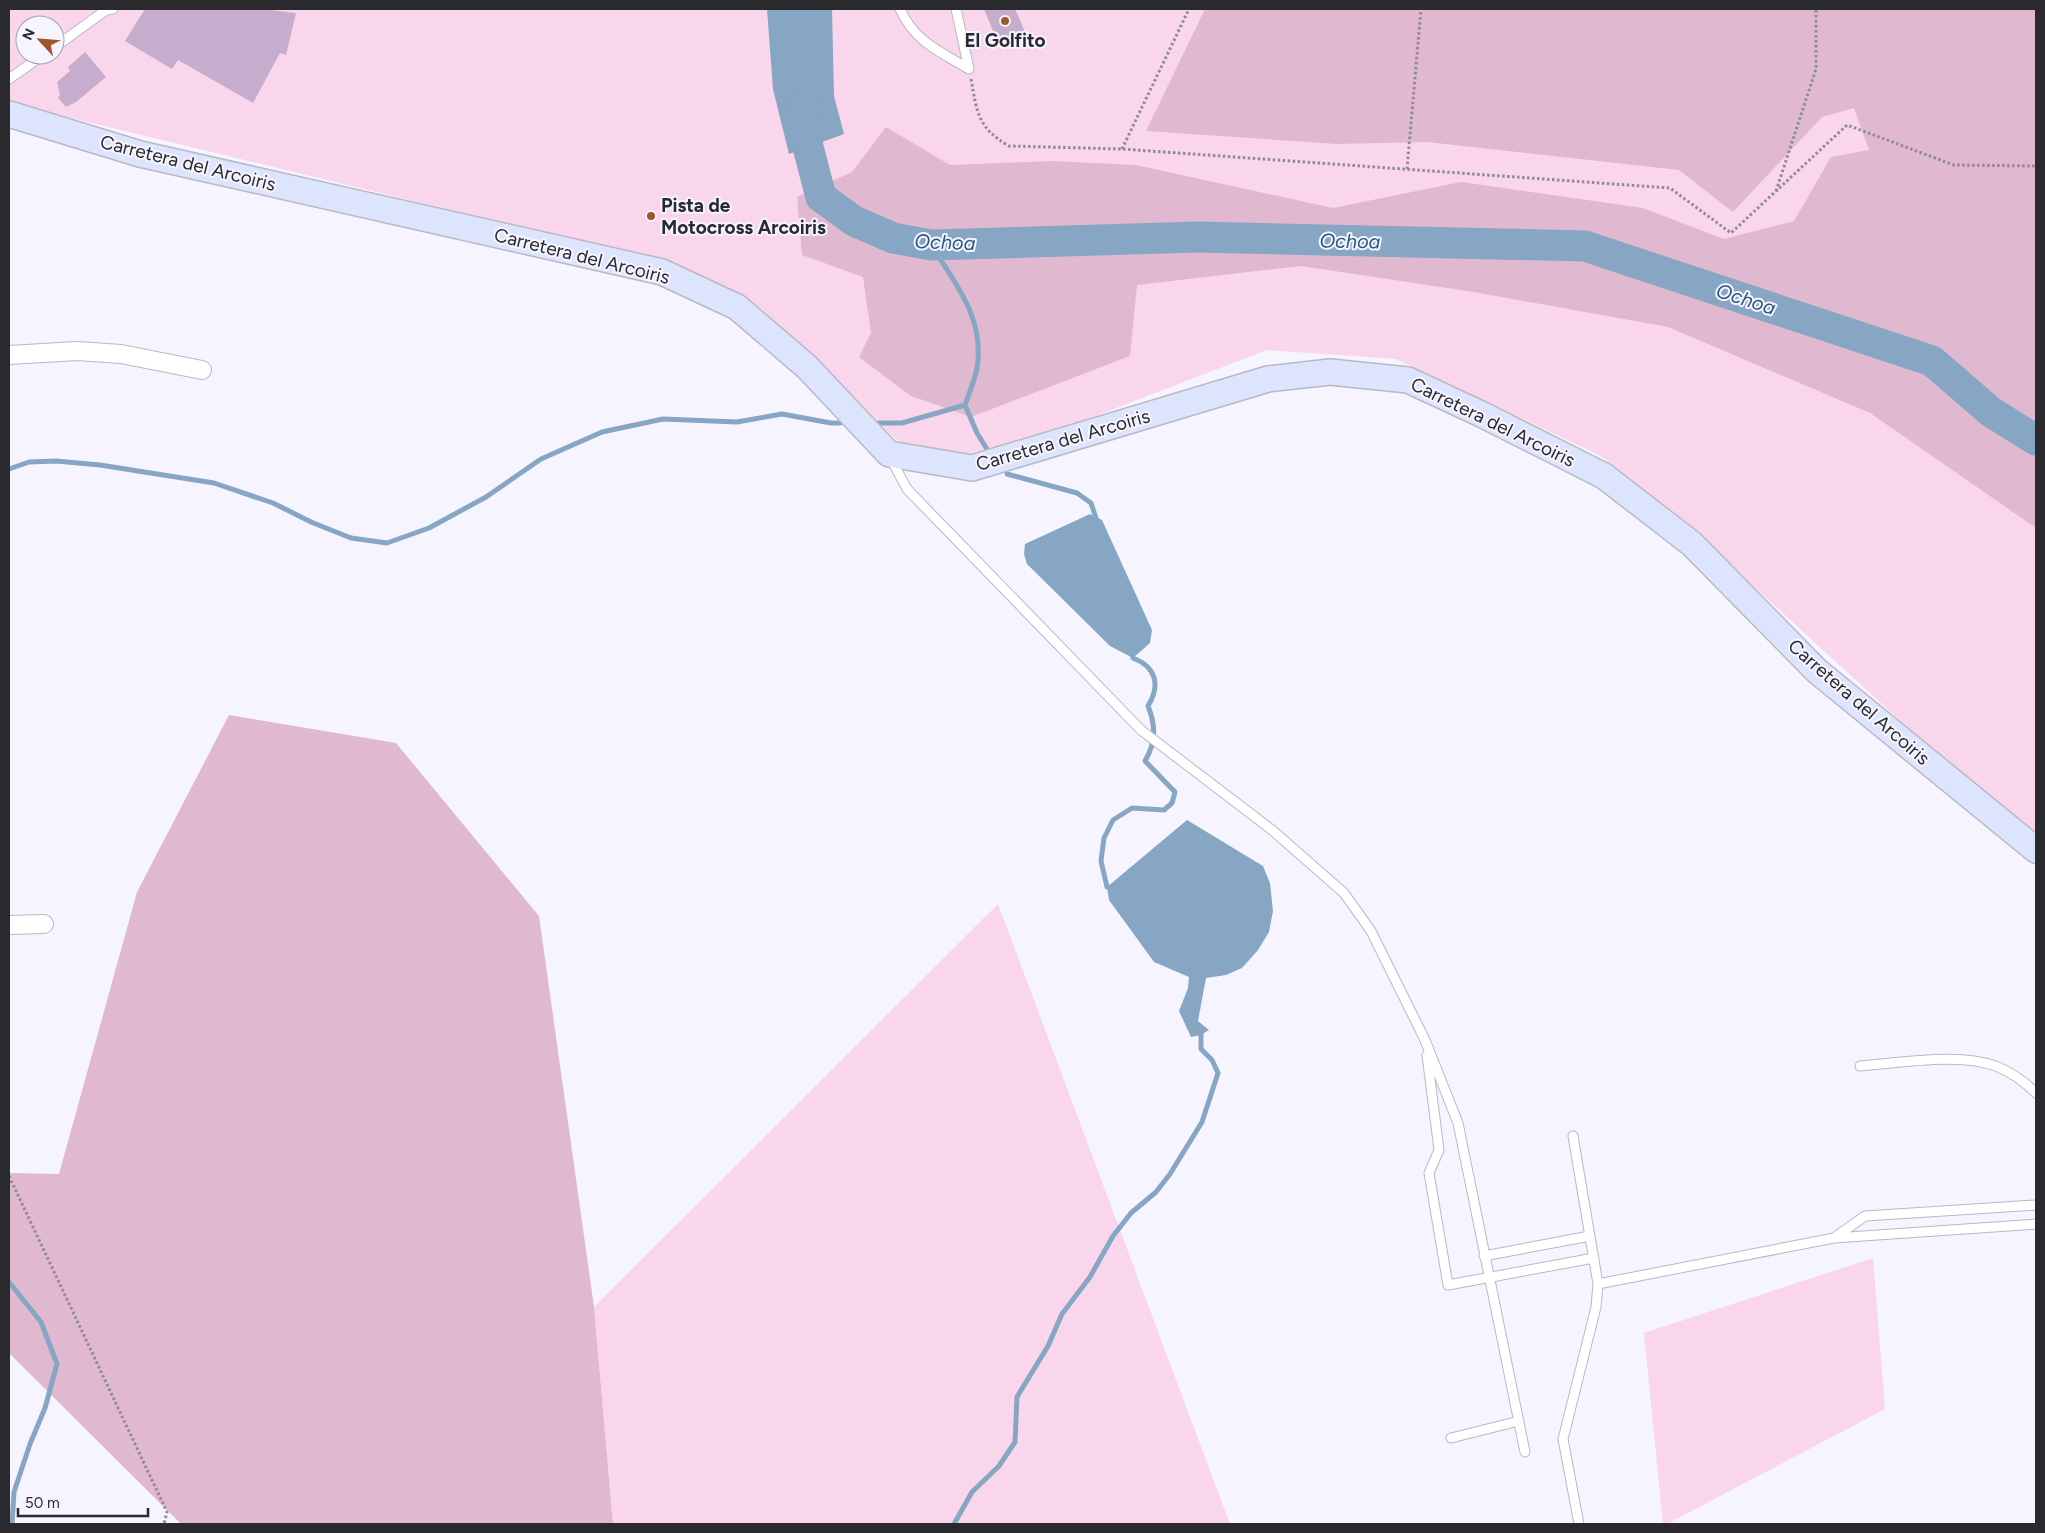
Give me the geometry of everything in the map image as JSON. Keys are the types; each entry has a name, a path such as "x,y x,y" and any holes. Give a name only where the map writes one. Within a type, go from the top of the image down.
{"street":[{"name":"Carretera del Arcoiris","path":"9,114 140,154 662,272 737,307 807,367 888,454 972,468 1268,379 1330,372 1408,380 1481,414 1604,476 1692,544 1817,671 2036,850"},
{"path":"9,355 77,350 121,354 202,370"},
{"path":"9,924 44,924"}],"lane":[{"path":"65,40 106,10 113,9"},
{"path":"900,9 907,24 919,38 969,69"},
{"path":"956,9 969,69"},
{"path":"9,79 29,65"},
{"path":"888,454 907,489 1143,732 1272,830 1344,893 1371,931 1425,1040 1458,1122 1484,1256 1526,1452"},
{"path":"1425,1040 1439,1150 1429,1172 1448,1285 1594,1258"},
{"path":"1860,1066 1945,1059 1985,1063 2006,1071 2036,1093"},
{"path":"1573,1136 1598,1284 1596,1307 1563,1439 1579,1524"},
{"path":"1834,1238 1865,1216 2036,1205"},
{"path":"1598,1284 1834,1238 2036,1224"},
{"path":"1484,1256 1590,1236"},
{"path":"1451,1438 1519,1421"}],"path":[{"path":"1122,149 1189,9"},
{"path":"1407,169 1421,9"},
{"path":"1776,192 1816,69 1816,9"},
{"path":"969,69 976,108 982,123 996,138 1009,146 1122,149 1670,188 1731,233 1848,125 1954,165 2036,166"},
{"path":"9,1176 167,1512 164,1524"}],"shaded area":[{"path":"9,9 2036,9 2036,832 1931,749 1764,596 1601,456 1396,359 1267,350 1033,440 957,455 899,442 758,306 661,261 9,103"},
{"path":"1205,9 2036,9 2036,528 1870,413 1668,327 1474,292 1301,266 1137,285 1130,356 971,417 911,396 859,357 871,333 863,277 802,255 797,197 852,172 886,127 950,165 1053,161 1136,165 1333,208 1461,182 1643,208 1724,239 1794,221 1831,157 1869,150 1854,108 1822,117 1733,212 1679,170 1427,142 1336,144 1146,131"},
{"path":"229,715 396,743 539,916 594,1307 613,1524 181,1524 9,1353 9,1173 59,1174 137,892"},
{"path":"998,904 1230,1524 613,1524 594,1307"},
{"path":"1873,1258 1885,1409 1667,1524 1663,1524 1644,1333"}],"water":[{"path":"767,9 832,9 834,96 844,134 789,154 773,89"},
{"path":"1090,514 1102,520 1152,630 1150,643 1133,658 1110,646 1027,564 1024,554 1025,544"},
{"path":"1187,820 1263,866 1270,883 1273,911 1269,932 1258,950 1242,968 1226,975 1206,978 1198,1021 1209,1030 1201,1035 1191,1037 1179,1011 1188,988 1189,977 1154,962 1109,900 1107,887"}],"building":[{"path":"145,9 261,9 296,13 286,55 280,53 253,103 178,60 172,69 125,41"},
{"name":"El Golfito","path":"984,9 1015,9 1026,34 999,45"},
{"path":"85,52 106,77 76,102 66,107 58,98 60,95 57,82 70,71 68,67"}],"waterway":[{"name":"Ochoa","path":"803,105 808,147 821,197 854,221 893,238 931,245 1198,237 1585,246 1932,361 1991,412 2036,440"},
{"path":"879,423 902,423 965,405 975,377 978,350 973,318 959,288 931,245"},
{"path":"965,405 977,433 990,454"},
{"path":"9,469 29,462 56,461 100,465 214,483 273,503 311,522 351,538 387,543 429,528 486,497 541,459 602,432 663,419 737,422 782,414 840,423"},
{"path":"1007,474 1077,493 1091,503 1097,521"},
{"path":"1113,888 1107,887 1101,861 1104,838 1113,820 1132,808 1164,810 1172,803 1175,792 1145,761 1149,754 1154,734 1148,706 1155,684 1154,678 1147,666 1133,658 1132,653"},
{"path":"954,1524 972,1492 999,1466 1015,1442 1017,1397 1048,1346 1062,1314 1090,1277 1113,1236 1131,1213 1156,1192 1170,1174 1202,1122 1218,1073 1212,1060 1201,1049 1201,1035 1198,1031"},
{"path":"9,1282 41,1322 57,1364 45,1408 30,1444 14,1492 12,1524"}],"place":[{"name":"El Golfito","path":"1005,21"},
{"name":"Pista de Motocross Arcoiris","path":"651,216"}]}
